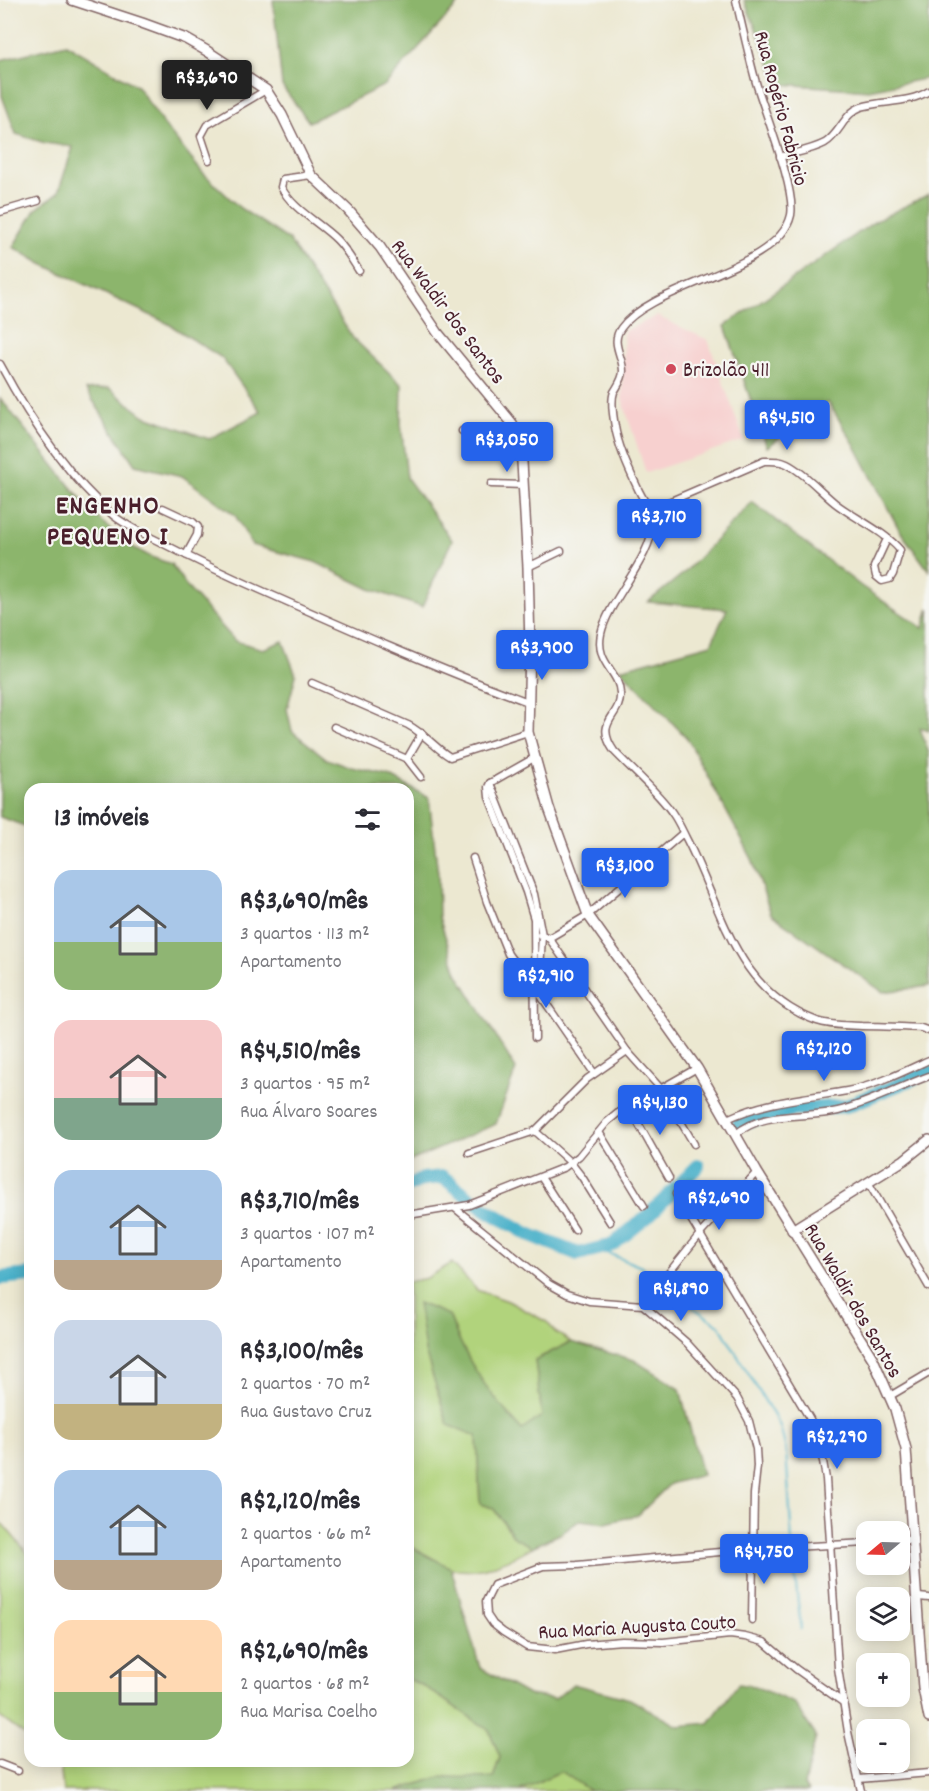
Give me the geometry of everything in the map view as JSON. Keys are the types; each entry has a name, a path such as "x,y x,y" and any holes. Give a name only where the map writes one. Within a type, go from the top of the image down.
{"street":[{"name":"Rua Waldir dos Santos","path":"72,0 186,39 266,90 282,115 311,175 348,210 380,247 438,333 512,423 517,433 522,462 528,567 530,647 528,732 549,808 588,915 697,1068 792,1230 873,1359 890,1396 901,1426 906,1449 929,1718"},
{"name":"Rua Rogério Fabricio","path":"736,0 755,79 780,157 791,214 785,228 777,238 754,256 648,306 627,320 619,330 617,350 623,370 620,383 613,394 616,431 625,461 650,510 653,525 648,544 608,615 601,632 600,653 619,687 620,694 618,704 605,732 614,751 673,813 715,901 725,929 757,981 772,997 796,1013 819,1022 834,1025 921,1028 929,1031"},
{"path":"209,160 201,135 207,125 266,90"},
{"path":"780,157 825,143 851,113 861,107 908,100 929,91"},
{"path":"311,175 283,179 281,187 292,203 336,239 350,255 359,271"},
{"path":"0,213 38,201"},
{"path":"0,364 22,405 45,438 94,496 116,517 186,555 449,673 528,702"},
{"path":"462,431 517,433"},
{"path":"650,510 764,461 778,460 803,475 836,504 887,539 900,550 893,574 890,579 882,581 876,576 874,567 887,539"},
{"path":"491,484 523,485"},
{"path":"163,508 193,522 198,527 197,536 186,555"},
{"path":"528,567 561,551"},
{"path":"312,683 408,725 422,733 442,753 450,757 528,732"},
{"path":"334,727 406,759 421,777"},
{"path":"406,759 422,733"},
{"path":"489,785 534,758"},
{"path":"489,785 489,797 531,907 534,936 535,1038"},
{"path":"489,785 534,894 545,936 627,1051 662,1090 694,1144"},
{"path":"534,936 545,936 588,915 683,833"},
{"path":"473,858 487,902 508,954 516,965 533,980"},
{"path":"545,936 539,990 541,996 594,1073"},
{"path":"469,1154 535,1131 594,1073 627,1051"},
{"path":"727,1119 782,1101 848,1091 869,1085 929,1060"},
{"path":"414,1214 470,1205 571,1163 613,1118 697,1068"},
{"path":"736,1134 754,1123 773,1118 836,1111 929,1076"},
{"path":"629,1107 669,1178"},
{"path":"535,1131 551,1148 571,1163 610,1222"},
{"path":"599,1132 644,1206"},
{"path":"792,1230 904,1160 929,1140"},
{"path":"643,1305 700,1234 757,1172"},
{"path":"541,1177 575,1230"},
{"path":"868,1182 929,1287"},
{"path":"676,1194 818,1436 823,1454 838,1668 848,1732 861,1791"},
{"path":"456,1209 549,1284 567,1294 589,1301 643,1305 687,1342 736,1398 749,1421 756,1449 752,1620"},
{"path":"890,1396 929,1373"},
{"path":"910,1540 914,1539"},
{"name":"Rua Maria Augusta Couto","path":"844,1703 796,1669 764,1642 730,1635 663,1642 622,1641 585,1644 555,1650 526,1647 493,1624 487,1615 486,1601 494,1585 543,1566 753,1549 856,1544"},
{"path":"918,1597 929,1598"},
{"path":"0,1764 18,1771"},
{"path":"859,1779 929,1773"}],"shaded area":[{"name":"Brizolão 411","path":"657,316 708,340 744,440 646,473 622,399 624,331"}],"green space":[{"path":"273,0 467,0 460,2 385,85 309,122 282,86"},
{"path":"744,0 929,0 929,78 869,90 779,84"},
{"path":"66,44 137,86 167,129 202,172 240,208 289,240 353,338 402,385 401,424 407,478 452,540 422,607 370,589 315,562 252,545 235,515 182,476 135,465 86,390 109,388 143,415 209,439 261,412 222,358 167,323 40,263 13,247 35,210 58,193 73,147 45,143 16,134 2,96 0,60"},
{"path":"929,194 929,571 900,531 853,442 828,402 767,447 725,326 874,222"},
{"path":"0,398 100,520 127,544 151,557 171,564 187,587 235,641 263,649 283,641 296,675 287,709 292,731 327,759 352,768 389,776 402,783 24,783 24,826 0,817"},
{"path":"752,502 861,586 923,628 929,608 929,731 920,728 929,754 929,986 883,992 771,914 752,859 687,738 620,669 711,644 727,609 648,602 684,573"},
{"path":"414,790 429,798 438,874 439,917 457,973 516,1069 496,1124 414,1159"},
{"path":"452,1263 477,1290 508,1301 547,1322 555,1332 571,1342 535,1360 542,1416 522,1431 486,1389 461,1348 449,1315 477,1435 480,1504 493,1508 515,1537 532,1547 503,1562 482,1569 450,1568 414,1548 414,1281 427,1278"},
{"path":"418,1303 449,1315 479,1377 522,1430 542,1416 535,1360 571,1342 634,1360 680,1389 702,1475 670,1484 638,1515 606,1523 580,1520 562,1533 532,1547 515,1538 493,1508 480,1504 477,1436 448,1425 425,1351"},
{"path":"0,1521 24,1549 24,1735 0,1717"},
{"path":"414,1548 451,1568 480,1668 528,1695 555,1699 573,1684 630,1699 678,1726 709,1723 738,1684 754,1686 794,1703 816,1736 804,1785 808,1791 590,1791 561,1771 519,1791 396,1791 440,1777 493,1778 500,1757 489,1730 414,1682"},
{"path":"414,1682 489,1730 500,1757 493,1779 440,1777 396,1791 63,1791 61,1767 414,1767"},
{"path":"561,1771 590,1791 519,1791"}],"waterway":[{"path":"739,1123 792,1110 846,1106 929,1072"},
{"path":"414,1183 423,1179 443,1177 480,1206 528,1234 578,1254 612,1245 647,1217 698,1166"},
{"path":"598,1249 644,1268 658,1277 691,1306 719,1325 780,1426 786,1450 793,1558 801,1629"},
{"path":"0,1278 24,1276"}],"place":[{"name":"Brizolão 411","path":"671,369"}],"district":[{"name":"ENGENHO PEQUENO I","path":"108,520"}]}
